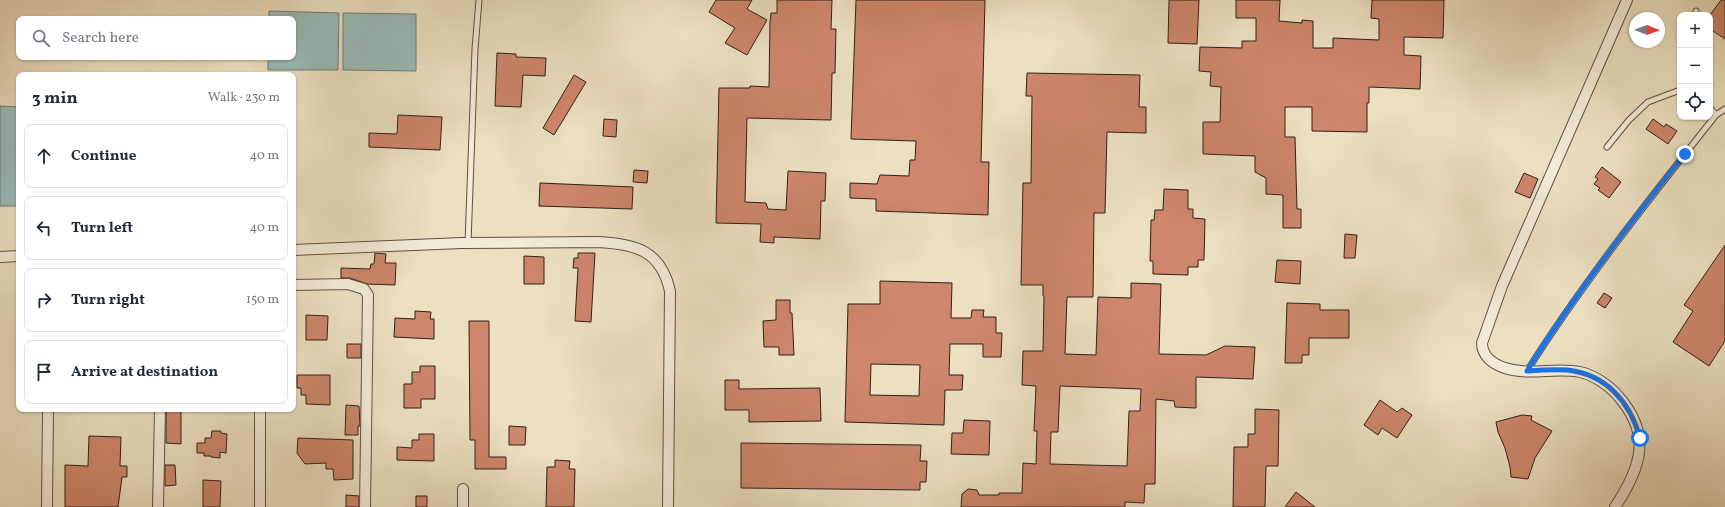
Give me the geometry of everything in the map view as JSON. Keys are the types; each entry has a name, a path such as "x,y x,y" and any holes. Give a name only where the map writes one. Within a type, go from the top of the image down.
{"street":[{"path":"1615,507 1631,481 1639,456 1640,438 1635,420 1626,405 1614,392 1600,381 1583,373 1555,370 1511,370 1503,368 1492,361 1483,352 1483,337 1502,286 1627,0"},
{"path":"296,250 468,243 598,242 620,243 645,252 651,256 661,266 667,277 670,291 668,507"},
{"path":"0,257 16,256"},
{"path":"296,285 348,284 364,289 368,295 365,507"},
{"path":"47,507 48,412"},
{"path":"158,507 160,412"},
{"path":"260,412 260,507"},
{"path":"464,489 464,507"}],"lane":[{"path":"468,243 474,80 479,0"},
{"path":"1607,147 1629,120 1648,102 1677,91"},
{"path":"1527,371 1548,337 1639,211 1716,115 1725,109"},
{"path":"1713,112 1716,115"}],"water":[{"path":"269,11 339,13 338,70 268,70 268,60 296,60 296,16 269,16"},
{"path":"343,13 416,14 416,71 343,70"},
{"path":"0,106 16,107 16,206 0,206"}],"building":[{"path":"716,0 752,0 747,9 767,20 747,55 725,43 735,28 709,12"},
{"path":"777,0 832,0 831,29 836,29 835,73 832,73 831,120 747,118 745,202 766,203 768,209 786,210 788,171 826,173 825,201 821,201 820,239 774,237 774,243 760,242 761,224 716,223 719,88 750,88 750,86 769,87 770,22 771,13 777,13"},
{"path":"856,0 985,0 981,162 989,162 988,215 876,211 876,199 850,198 850,183 877,184 880,175 909,176 910,160 915,160 916,141 851,139"},
{"path":"1169,0 1199,0 1197,44 1168,43"},
{"path":"1236,0 1280,0 1279,21 1302,23 1302,20 1313,21 1313,48 1333,48 1333,38 1379,40 1379,19 1371,18 1372,0 1444,0 1443,38 1404,37 1404,55 1421,56 1420,89 1369,87 1369,103 1367,103 1367,132 1312,131 1312,107 1285,107 1285,137 1295,137 1297,209 1301,209 1301,228 1283,228 1283,195 1266,194 1266,178 1255,172 1255,156 1203,154 1203,122 1220,122 1221,87 1210,86 1211,72 1199,71 1200,47 1242,48 1242,41 1256,41 1256,18 1236,18"},
{"path":"1721,0 1725,0 1725,39 1713,31 1712,12"},
{"path":"497,53 516,54 516,57 546,58 545,76 523,75 521,107 495,106"},
{"path":"1027,73 1140,75 1139,107 1146,107 1146,133 1107,132 1105,213 1094,213 1093,297 1067,297 1065,354 1096,355 1098,297 1131,298 1131,283 1161,284 1159,354 1206,355 1225,346 1255,347 1253,379 1196,377 1196,408 1175,407 1174,401 1156,399 1155,484 1145,484 1144,503 1125,502 1125,507 961,507 962,494 968,489 977,490 979,495 1022,493 1023,463 1036,464 1037,431 1034,431 1036,386 1022,385 1023,351 1043,351 1044,296 1043,285 1021,285 1023,183 1031,183 1032,96 1026,96","holes":["1060,386 1141,389 1140,411 1129,411 1127,466 1050,464 1051,432 1058,432"]},
{"path":"574,75 586,82 554,135 543,128"},
{"path":"398,115 442,117 440,150 369,147 369,133 397,134"},
{"path":"604,119 617,120 616,137 603,136"},
{"path":"1653,119 1664,127 1666,124 1677,131 1668,144 1646,129"},
{"path":"1602,167 1621,182 1609,198 1598,190 1600,188 1594,184 1598,179 1595,177"},
{"path":"634,170 648,171 647,183 633,182"},
{"path":"1524,173 1538,179 1530,198 1515,192"},
{"path":"540,183 633,187 632,209 539,206"},
{"path":"1164,189 1188,190 1188,209 1193,209 1193,218 1205,219 1204,260 1198,260 1198,267 1188,267 1188,275 1153,274 1153,261 1150,261 1151,220 1154,220 1155,210 1163,210"},
{"path":"1345,234 1357,235 1355,258 1344,258"},
{"path":"1725,245 1725,341 1709,366 1673,342 1693,311 1684,305"},
{"path":"375,253 386,254 385,263 396,263 395,285 367,284 350,278 341,278 341,268 370,269 371,264 374,264"},
{"path":"578,253 595,253 591,322 575,321 578,268 573,268 574,258 578,258"},
{"path":"524,256 544,257 544,284 524,284"},
{"path":"1277,260 1301,261 1300,284 1275,282"},
{"path":"880,281 952,283 951,318 971,318 972,310 984,310 983,317 996,317 996,333 1002,333 1001,357 983,357 983,344 950,344 949,375 963,375 962,390 945,390 944,425 845,422 848,304 880,304","holes":["871,364 920,365 919,396 870,395"]},
{"path":"1604,293 1612,298 1605,308 1597,303"},
{"path":"776,300 790,300 794,355 779,355 779,347 764,347 763,321 776,320"},
{"path":"1287,303 1320,304 1320,310 1349,310 1349,338 1309,338 1309,355 1302,355 1302,363 1285,363"},
{"path":"415,311 431,312 430,319 434,319 434,339 394,337 395,318 415,319"},
{"path":"306,315 328,316 327,340 306,340"},
{"path":"469,321 489,321 489,457 506,457 506,469 475,469 475,440 470,440"},
{"path":"347,344 361,344 361,358 347,358"},
{"path":"420,366 435,366 435,399 421,399 421,408 404,408 404,384 412,384 412,372 420,372"},
{"path":"297,375 330,375 330,405 306,404 306,395 301,395 301,388 297,388"},
{"path":"725,380 739,380 739,389 820,388 821,421 749,422 749,410 725,410"},
{"path":"1380,400 1397,412 1402,408 1412,415 1397,438 1382,428 1378,435 1364,425"},
{"path":"346,405 359,406 360,426 358,426 358,435 345,435"},
{"path":"1255,409 1279,410 1278,466 1266,466 1265,507 1233,507 1234,447 1248,447 1248,434 1255,434"},
{"path":"166,412 181,412 181,444 166,443"},
{"path":"1522,415 1532,416 1531,420 1552,431 1535,458 1528,479 1511,477 1505,448 1498,432 1496,422"},
{"path":"964,420 990,421 989,455 951,454 952,433 963,433"},
{"path":"509,426 526,427 525,445 509,445"},
{"path":"212,431 221,431 221,433 227,434 226,453 220,452 220,458 204,456 204,453 197,453 197,443 205,443 205,438 211,438"},
{"path":"419,434 434,434 434,461 397,460 397,447 412,448 412,440 419,440"},
{"path":"89,436 121,437 120,466 127,466 127,477 122,477 118,507 65,507 65,465 88,466"},
{"path":"298,438 353,440 353,479 334,480 333,469 326,469 326,463 305,464 297,453"},
{"path":"741,443 921,445 920,461 927,461 926,482 920,482 920,490 741,488"},
{"path":"555,460 570,461 569,469 575,469 574,507 546,507 547,467 555,467"},
{"path":"165,465 175,465 176,485 165,486"},
{"path":"203,480 221,481 220,507 203,507"},
{"path":"1296,492 1315,507 1285,507"},
{"path":"346,495 359,496 359,507 346,507"},
{"path":"416,496 427,496 427,507 416,507"}],"route":[{"path":"1640,438 1635,420 1626,405 1614,392 1600,381 1583,373 1567,370 1527,371 1548,337 1639,211 1685,154"}]}
